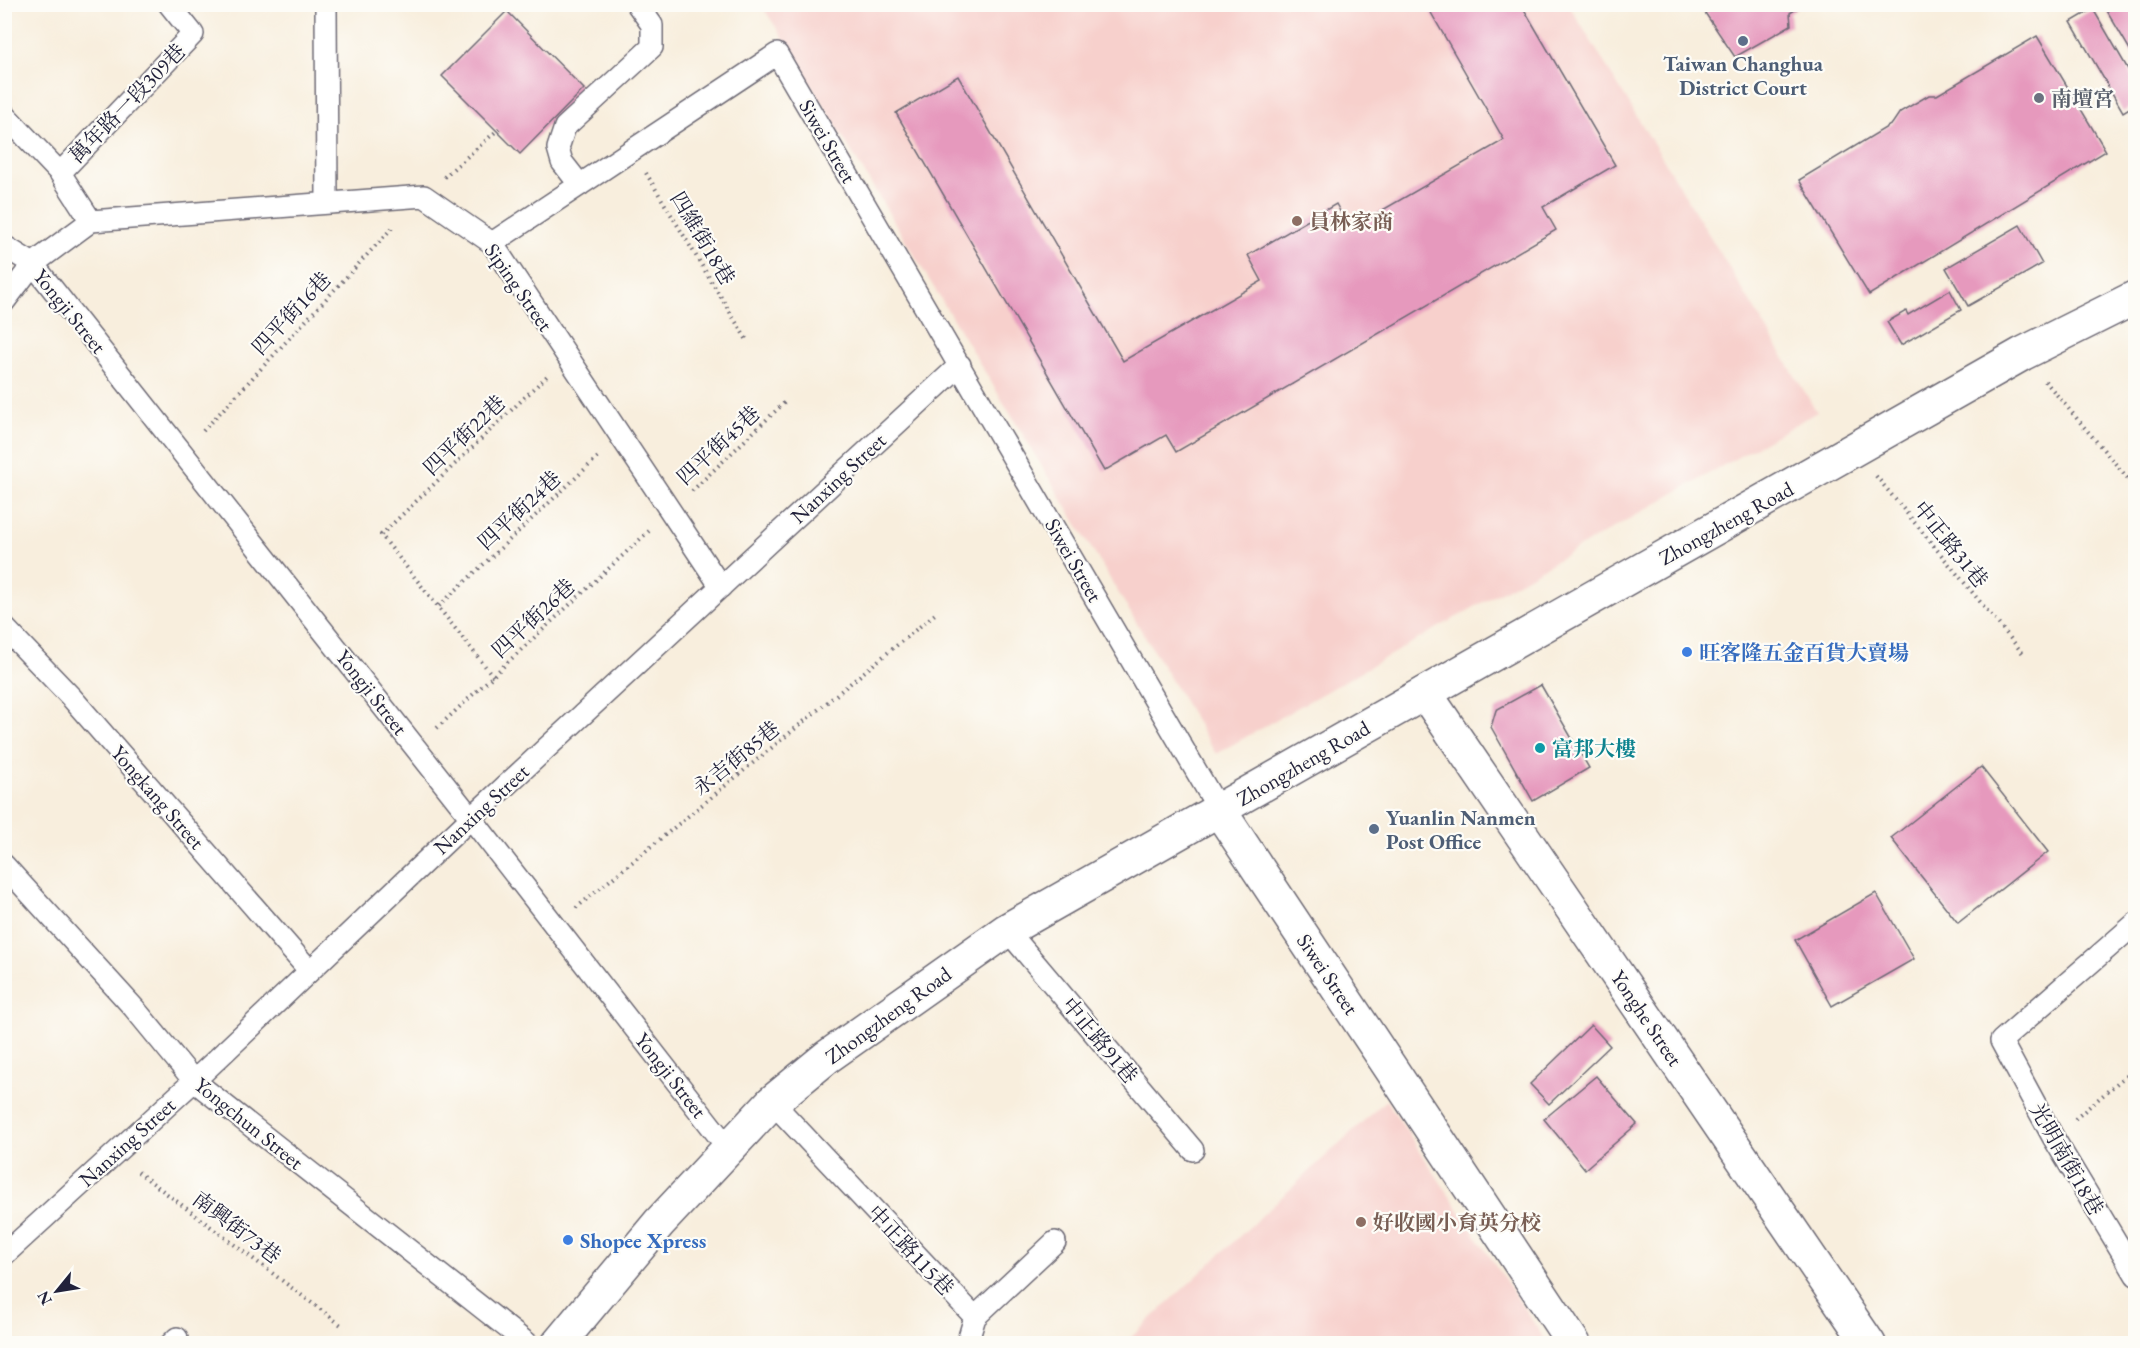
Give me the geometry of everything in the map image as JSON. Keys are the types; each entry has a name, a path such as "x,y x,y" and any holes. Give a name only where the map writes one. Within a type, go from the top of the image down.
{"street":[{"name":"Zhongzheng Road","path":"558,1344 659,1223 772,1102 827,1057 1007,930 2022,354 2136,297"},
{"name":"Yonghe Street","path":"1425,693 1869,1344"},
{"name":"Siwei Street","path":"1219,810 1574,1344"}],"lane":[{"name":"萬年路一段309巷","path":"60,173 193,34 169,4"},
{"path":"326,4 327,202"},
{"path":"580,185 562,162 558,148 565,127 652,47 652,25 637,4"},
{"name":"Siwei Street","path":"492,243 777,54 1219,810"},
{"path":"4,114 60,173 91,221"},
{"path":"4,302 33,264 91,221 424,196"},
{"name":"Siping Street","path":"424,196 492,243 721,587"},
{"name":"Yongji Street","path":"4,246 33,264 471,818 728,1148"},
{"name":"Nanxing Street","path":"4,1255 194,1081 471,818 960,365"},
{"name":"Yongkang Street","path":"4,627 71,697 309,970"},
{"name":"Yongchun Street","path":"4,866 134,1008 194,1081 528,1344"},
{"name":"光明南街18巷","path":"2136,923 2001,1041 2054,1137 2136,1275"},
{"name":"中正路91巷","path":"1007,930 1193,1150"},
{"name":"中正路115巷","path":"772,1102 975,1317"},
{"path":"967,1344 975,1317 1055,1242"}],"path":[{"name":"四平街16巷","path":"183,454 218,413 424,196 500,128"},
{"name":"四維街18巷","path":"632,150 748,342"},
{"path":"2022,354 2136,488"},
{"name":"四平街22巷","path":"439,606 381,535 567,357"},
{"name":"四平街45巷","path":"670,511 787,400"},
{"name":"四平街24巷","path":"439,606 620,436"},
{"name":"中正路31巷","path":"1855,450 2025,656"},
{"name":"四平街26巷","path":"415,747 670,511"},
{"path":"439,606 493,676"},
{"name":"永吉街85巷","path":"555,926 935,614"},
{"path":"2054,1137 2136,1067"},
{"name":"南興街73巷","path":"114,1154 341,1325"}],"shaded area":[{"name":"員林家商","path":"761,5 1569,5 1817,412 1216,754"},
{"name":"好收國小育英分校","path":"1386,1100 1547,1343 1125,1343"}],"building":[{"path":"1426,4 1521,4 1615,165 1543,207 1556,230 1176,452 1166,435 1104,471 896,113 958,76 1123,361 1262,281 1248,255 1336,204 1350,229 1504,140"},
{"name":"Taiwan Changhua District Court","path":"1699,4 1804,4 1790,13 1791,25 1735,57"},
{"path":"2103,4 2133,4 2136,9 2136,60"},
{"path":"2093,9 2136,83 2136,104 2123,112 2071,22"},
{"path":"507,11 584,89 520,154 442,76"},
{"path":"2037,36 2106,151 1869,295 1799,180 1892,124 1900,112 1929,95 1937,95"},
{"path":"2020,225 2042,264 1968,306 1946,268"},
{"path":"1950,290 1961,310 1901,345 1887,322 1906,311 1908,315"},
{"name":"富邦大樓","path":"1541,685 1589,768 1533,801 1491,727 1496,710"},
{"path":"1981,767 2048,852 1958,923 1891,838"},
{"path":"1876,893 1914,959 1832,1006 1795,940"},
{"path":"1591,1025 1610,1046 1549,1104 1530,1084"},
{"path":"1596,1076 1637,1124 1585,1169 1544,1119"}],"place":[{"name":"Taiwan Changhua District Court","path":"1743,41"},
{"name":"南壇宮","path":"2039,98"},
{"name":"員林家商","path":"1297,221"},
{"name":"旺客隆五金百貨大賣場","path":"1687,652"},
{"name":"富邦大樓","path":"1540,748"},
{"name":"Yuanlin Nanmen Post Office","path":"1374,829"},
{"name":"好收國小育英分校","path":"1361,1222"},
{"name":"Shopee Xpress","path":"568,1240"}]}
